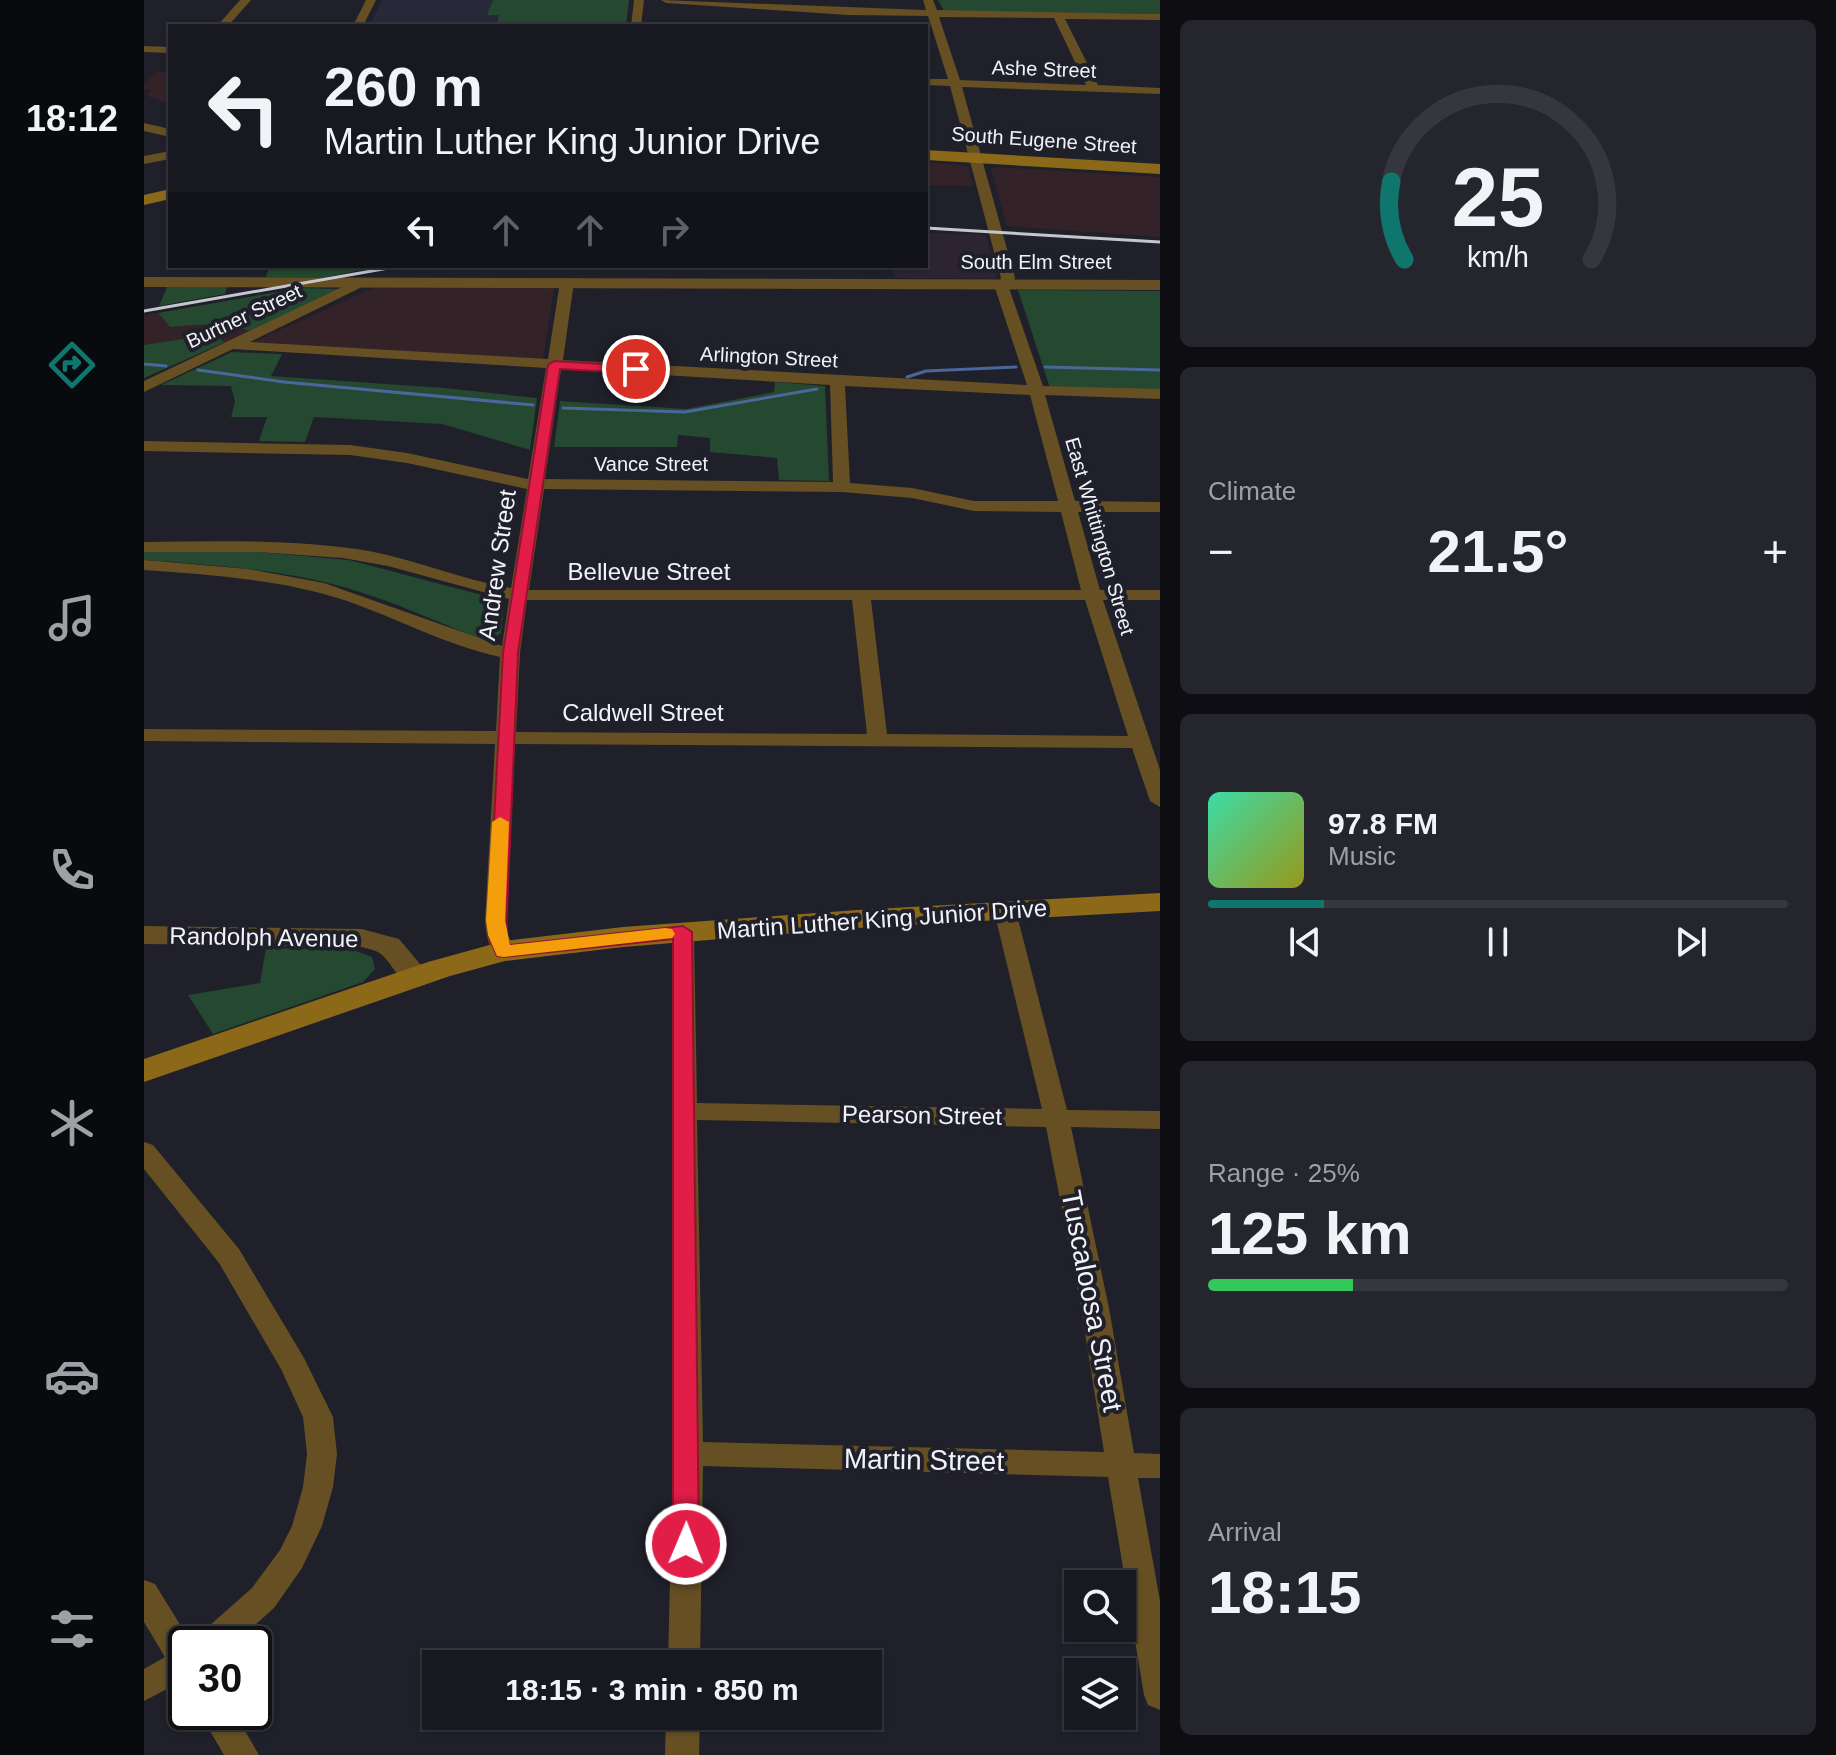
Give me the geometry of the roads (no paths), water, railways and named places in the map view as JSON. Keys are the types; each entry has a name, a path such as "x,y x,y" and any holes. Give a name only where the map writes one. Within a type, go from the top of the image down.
{"main road":[{"name":"South Eugene Street","path":"928,155 1160,169"},
{"path":"144,200 168,194"},
{"name":"Martin Luther King Junior Drive","path":"144,1071 416,977 504,951 683,932 1160,902"}],"street":[{"path":"224,24 246,0"},
{"path":"359,24 371,0"},
{"path":"636,24 639,0"},
{"path":"666,0 848,12 1160,17"},
{"name":"East Whittington Street","path":"928,0 955,84 1008,278 1002,288 1036,391 1092,595 1160,801"},
{"path":"1058,15 1094,89"},
{"path":"144,49 168,50"},
{"name":"Ashe Street","path":"928,82 1160,91"},
{"path":"144,127 168,133"},
{"path":"144,160 168,155"},
{"name":"South Elm Street","path":"144,282 1160,285"},
{"name":"Burtner Street","path":"144,387 361,282"},
{"name":"Andrew Street","path":"504,951 497,935 496,920 510,653 567,282"},
{"name":"Arlington Street","path":"233,345 1036,391 1160,394"},
{"path":"837,380 842,487"},
{"name":"Vance Street","path":"144,446 350,450 407,458 535,485 842,487 912,493 974,506 1160,507"},
{"name":"Bellevue Street","path":"144,547 272,547 340,552 402,563 519,595 1160,595"},
{"path":"144,565 245,573 310,586 377,606 480,647 510,653"},
{"path":"861,596 878,740"},
{"name":"Caldwell Street","path":"144,735 1142,742"},
{"name":"Tuscaloosa Street","path":"1005,911 1057,1118 1122,1465 1160,1695"},
{"path":"683,932 688,1454 684,1650"},
{"name":"Randolph Avenue","path":"144,935 362,938 389,945 416,977"},
{"name":"Pearson Street","path":"684,1111 1160,1120"},
{"path":"144,1151 229,1256 294,1366 318,1417 322,1454 318,1487 307,1526 291,1559 263,1598 231,1626"},
{"name":"Martin Street","path":"688,1454 1160,1466"},
{"path":"144,1594 168,1633"},
{"path":"144,1686 168,1673"},
{"path":"227,1730 242,1755"},
{"path":"682,1755 683,1730"}],"waterway":[{"path":"144,364 166,366"},
{"path":"907,377 926,371 1016,367"},
{"path":"1045,367 1160,370"},
{"path":"198,370 284,382 533,405"},
{"path":"563,408 685,412 817,389"}],"railway":[{"path":"928,228 1160,242"},
{"path":"144,311 389,268"}]}
